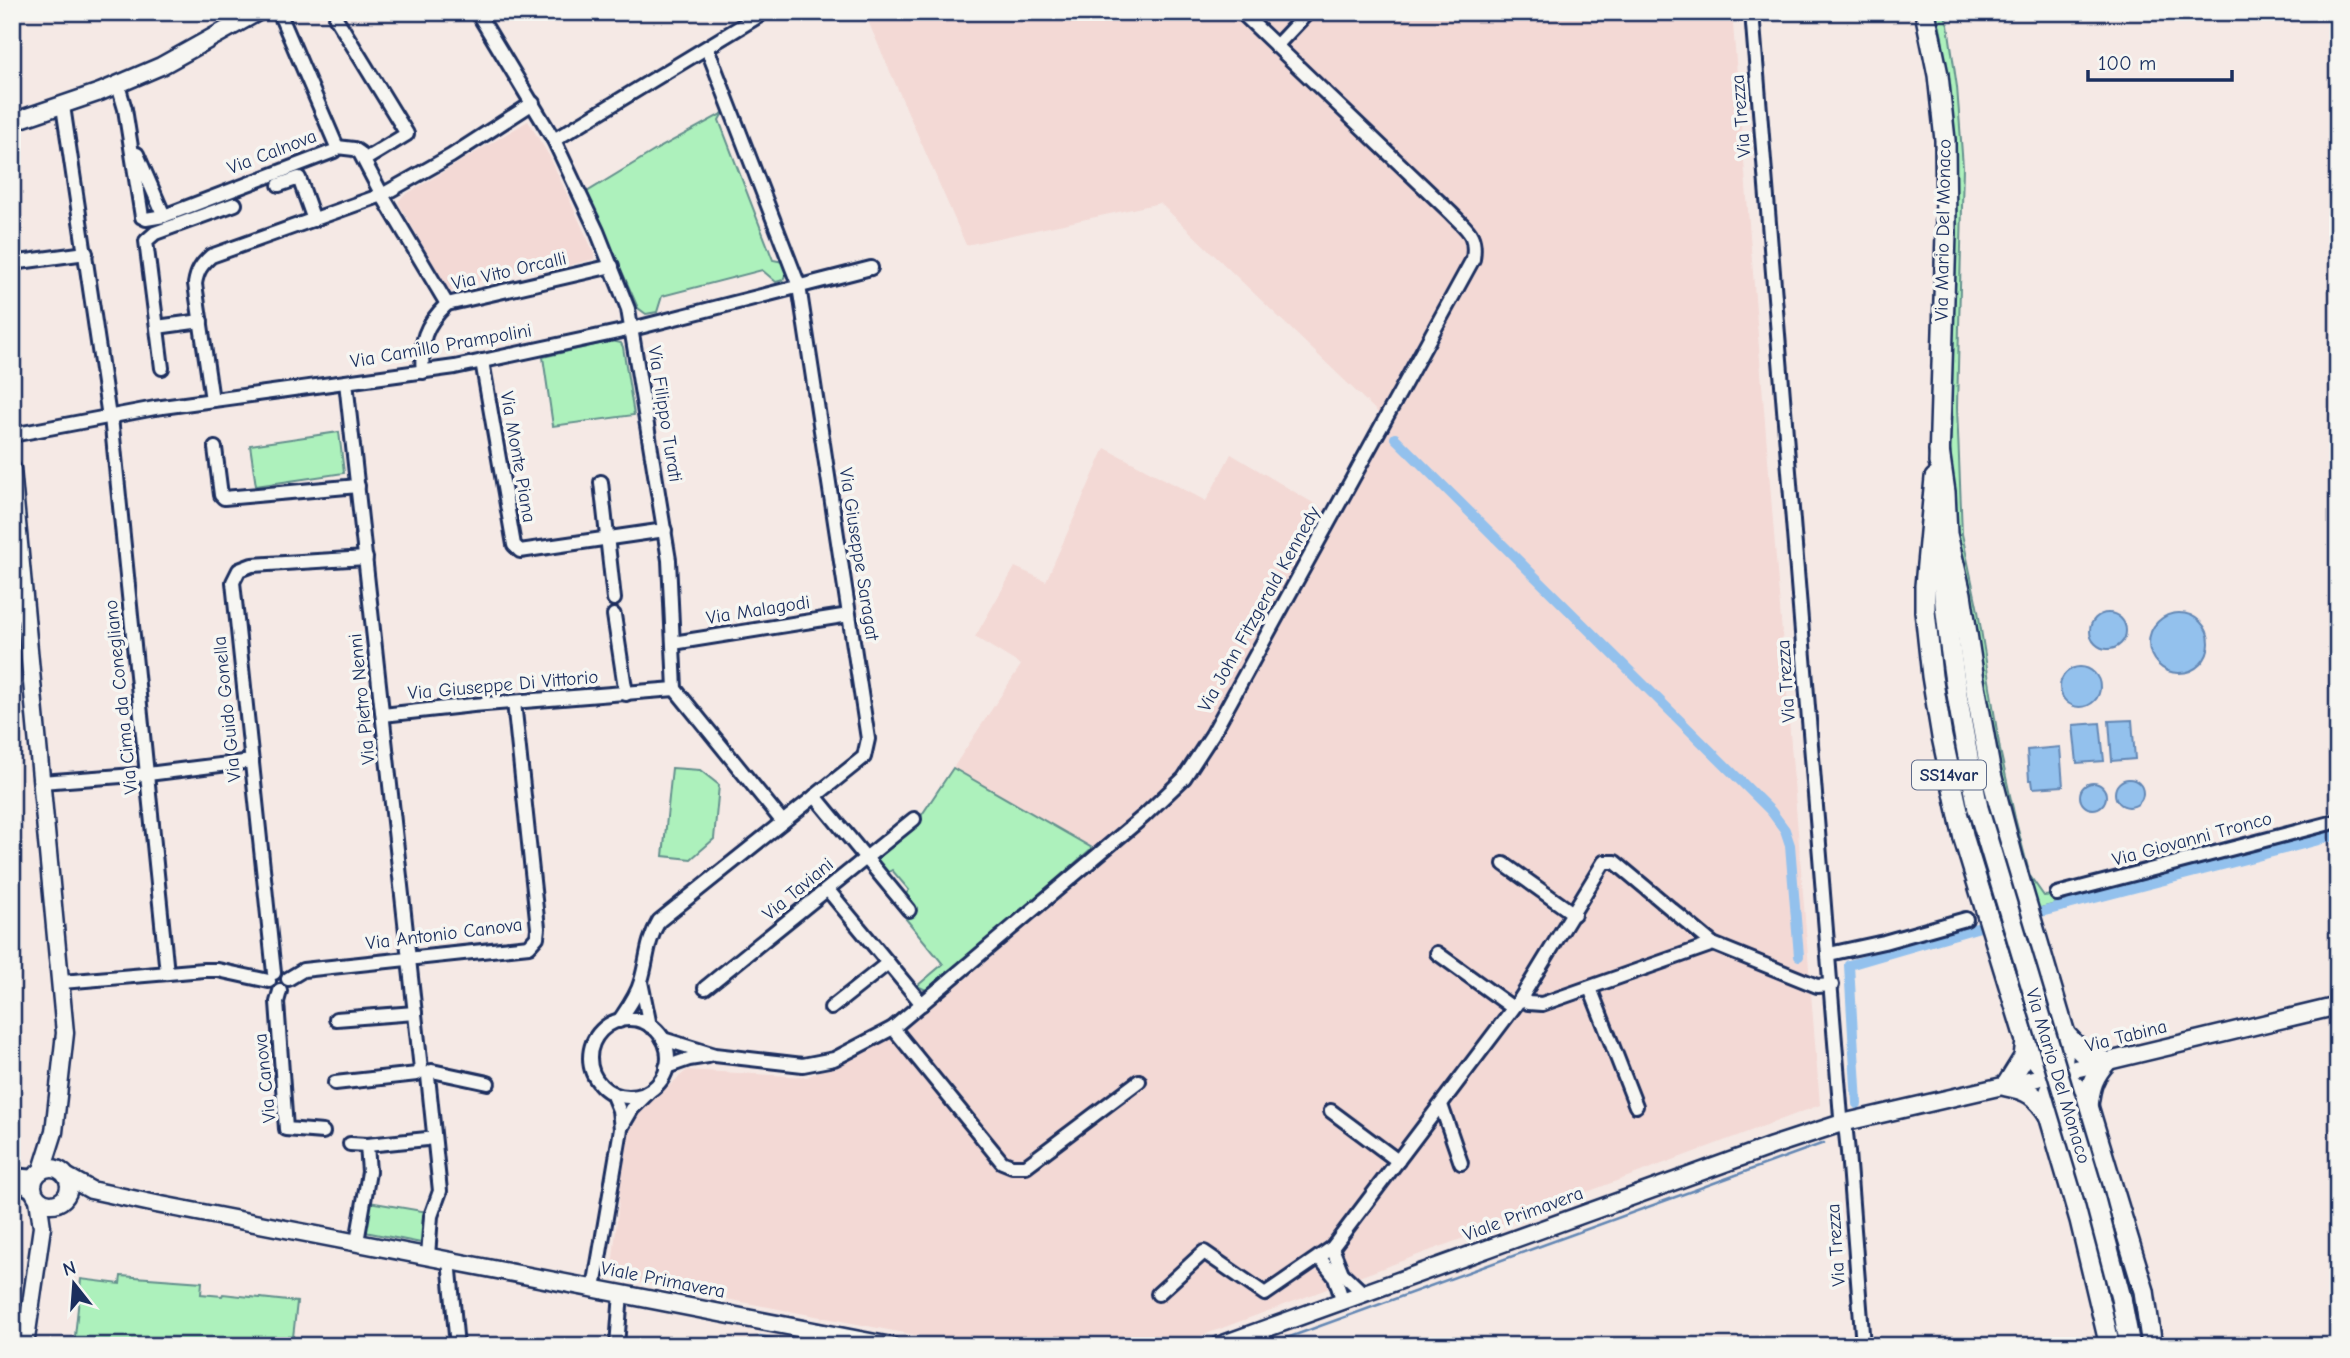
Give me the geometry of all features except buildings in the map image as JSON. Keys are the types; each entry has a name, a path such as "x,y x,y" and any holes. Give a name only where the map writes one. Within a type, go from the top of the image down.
{"highway":[{"name":"Via Mario Del Monaco","path":"1925,12 1938,75 1945,140 1946,233 1939,539 1947,638 1978,808 2092,1188 2121,1298 2130,1346"},
{"name":"SS14var","path":"1939,450 1947,534 1961,594 1973,680 1997,799 2066,1034 2063,1058 2049,1094 2049,1115"},
{"name":"SS14var","path":"1939,450 1925,586 1926,630 1942,737 1964,839 2026,1041 2041,1065 2075,1086 2088,1106 2144,1291 2152,1346"},
{"path":"2066,1034 2082,1052 2106,1062 2090,1085 2088,1106"},
{"path":"2006,1086 2024,1057 2026,1041"},
{"name":"SS14var","path":"2006,1086 2028,1091 2049,1115 2080,1220 2110,1346"}],"main road":[{"path":"15,123 161,66 258,12"},
{"path":"12,470 62,982 65,1044 25,1346"},
{"name":"Via Tabina","path":"1842,1123 2338,1006"},
{"name":"Viale Primavera","path":"1219,1346 1842,1123"},
{"path":"45,1190 69,1186 53,1140"},
{"path":"45,1190 52,1168 64,1174"},
{"name":"Viale Primavera","path":"64,1174 91,1190"},
{"name":"Viale Primavera","path":"45,1190 91,1190 621,1293 817,1338 891,1346"}],"street":[{"name":"Via Calnova","path":"164,216 334,151 337,147 279,12"},
{"name":"Via Filippo Turati","path":"477,12 554,140 612,266 628,309 665,530 675,690"},
{"path":"554,140 760,15 758,12"},
{"name":"Via John Fitzgerald Kennedy","path":"650,1026 663,1039 715,1055 803,1065 834,1059 893,1028 1144,816 1185,778 1219,723 1473,259 1475,245 1473,236 1241,12"},
{"path":"1276,46 1308,12"},
{"name":"Via Trezza","path":"1752,12 1842,1123 1848,1152 1863,1346"},
{"path":"336,18 407,134 362,157"},
{"name":"Via Giuseppe Saragat","path":"619,1021 641,982 650,937 659,921 864,757 868,738 799,286 707,48"},
{"path":"118,85 130,138 142,217 146,219 164,216 130,138"},
{"path":"212,400 195,284 202,263 211,256 382,195 451,156 533,103"},
{"name":"Via Cima da Conegliano","path":"63,106 110,417 167,974"},
{"path":"337,147 354,149 362,157 447,304"},
{"path":"279,185 299,178 314,220"},
{"path":"162,368 146,241 155,233 235,204"},
{"path":"12,263 86,253"},
{"name":"Via Vito Orcalli","path":"423,372 421,351 424,336 430,321 447,304 612,266"},
{"name":"Via Camillo Prampolini","path":"12,435 212,400 423,372 482,361 632,329 871,268"},
{"path":"157,327 201,321"},
{"name":"Via Monte Piana","path":"482,361 514,545 520,551 665,530"},
{"name":"Via Pietro Nenni","path":"335,1083 417,1074 421,1069 346,382"},
{"path":"215,449 224,498 358,486"},
{"path":"601,482 614,599"},
{"name":"Via Guido Gonella","path":"272,977 233,582 240,570 253,565 366,558"},
{"name":"Via Giuseppe Di Vittorio","path":"614,615 626,694"},
{"name":"Via Malagodi","path":"673,643 849,615"},
{"path":"675,690 782,821"},
{"name":"Via Giuseppe Di Vittorio","path":"383,715 675,690"},
{"name":"Via Antonio Canova","path":"284,985 303,970 529,946 537,937 514,702"},
{"path":"41,782 148,774 252,761"},
{"path":"815,796 908,910"},
{"name":"Via Taviani","path":"705,988 914,819"},
{"name":"Via Giovanni Tronco","path":"2057,894 2338,821"},
{"path":"1158,1294 1204,1252 1265,1294 1332,1248 1517,1003 1604,862 1615,862 1713,944 1816,986 1832,985"},
{"path":"1504,864 1574,914"},
{"path":"828,890 922,1004"},
{"path":"1829,954 1966,919"},
{"path":"1437,953 1517,1003 1542,1004 1713,944"},
{"path":"831,1008 888,963"},
{"path":"62,982 218,970 272,977 282,973 284,985"},
{"name":"Via Giuseppe Saragat","path":"641,982 650,1026"},
{"name":"Via Canova","path":"284,985 277,1002 286,1129 323,1132"},
{"path":"1590,988 1636,1106"},
{"path":"335,1019 415,1013"},
{"path":"594,1288 621,1129 619,1110 611,1093 595,1077 590,1053 600,1032 619,1021 636,1020 650,1026"},
{"path":"893,1028 1002,1162 1012,1166 1026,1166 1139,1081"},
{"path":"621,1129 632,1109 661,1079 666,1067 667,1053 663,1039"},
{"name":"Via John Fitzgerald Kennedy","path":"666,1067 689,1059 715,1055"},
{"path":"428,1256 431,1216 440,1191 429,1076 432,1071 488,1083"},
{"path":"611,1093 631,1097 651,1090"},
{"path":"1441,1105 1461,1163"},
{"path":"1331,1111 1398,1161"},
{"path":"349,1144 367,1145 427,1139"},
{"path":"357,1242 369,1172 367,1145"},
{"name":"Viale Primavera","path":"12,1176 45,1190"},
{"path":"1332,1248 1342,1273 1364,1294"},
{"path":"1319,1257 1335,1277 1342,1302"},
{"path":"449,1260 457,1346"},
{"path":"617,1346 621,1293"}],"shaded area":[{"path":"864,12 1732,12 1820,1105 1174,1346 972,1346 611,1277 627,1123 687,1070 807,1077 896,1034 1104,859 1092,848 953,768 1021,665 975,637 1015,567 1046,581 1105,448 1206,501 1231,454 1340,519 1391,425 1160,203 966,245"},
{"path":"528,121 550,157 594,253 594,259 552,270 548,265 542,264 483,279 477,287 449,292 398,202 403,196"}],"green space":[{"path":"1936,12 1944,12 1948,25 1957,87 1963,167 1957,407 1962,534 1978,611 2000,750 2030,876 2044,896 2053,895 2338,822 2338,830 2033,910 2008,824 1954,554 1948,451 1945,72 1942,37"},
{"path":"723,113 719,120 773,260 783,262 787,271 783,280 776,282 762,270 662,296 657,312 646,314 638,308 587,192"},
{"path":"612,341 621,343 623,347 634,415 553,426 543,357"},
{"path":"339,432 344,473 256,486 250,445"},
{"path":"1932,564 1970,808 1968,810 2002,927 1996,929 1970,844 1934,663"},
{"path":"672,768 700,770 719,785 714,839 691,859 663,856"},
{"path":"953,768 1092,848 967,958 926,990 917,986 943,964 906,919 914,912 902,899 909,890 892,870 885,874 872,860 917,822"},
{"path":"2073,1090 2082,1105 2150,1346 2138,1346 2099,1178"},
{"path":"369,1202 428,1212 426,1244 365,1232"},
{"path":"121,1276 202,1282 201,1294 297,1302 292,1346 74,1346 81,1279 120,1284"}],"water":[{"path":"2108,613 2121,618 2126,631 2121,644 2108,649 2095,644 2090,631 2095,618"},
{"path":"2179,613 2196,618 2204,626 2209,643 2204,660 2196,668 2179,673 2162,668 2154,660 2149,643 2154,626 2162,618"},
{"path":"2080,667 2094,673 2100,687 2094,701 2080,707 2066,701 2060,687 2066,673"},
{"path":"2132,720 2135,759 2112,761 2109,721"},
{"path":"2100,723 2104,761 2077,763 2073,725"},
{"path":"2060,747 2063,786 2033,788 2032,780 2029,780 2027,750"},
{"path":"2129,779 2139,783 2143,793 2139,803 2129,807 2119,803 2115,793 2119,783"},
{"path":"2093,783 2102,787 2106,796 2102,805 2093,809 2084,805 2080,796 2084,787"}],"waterway":[{"path":"1395,438 1771,811 1785,830 1790,845 1799,956"},
{"path":"2041,912 2338,835"},
{"path":"1857,1104 1849,965 1980,927"},
{"path":"1265,1346 1824,1143"},
{"path":"760,1336 810,1346"}]}
